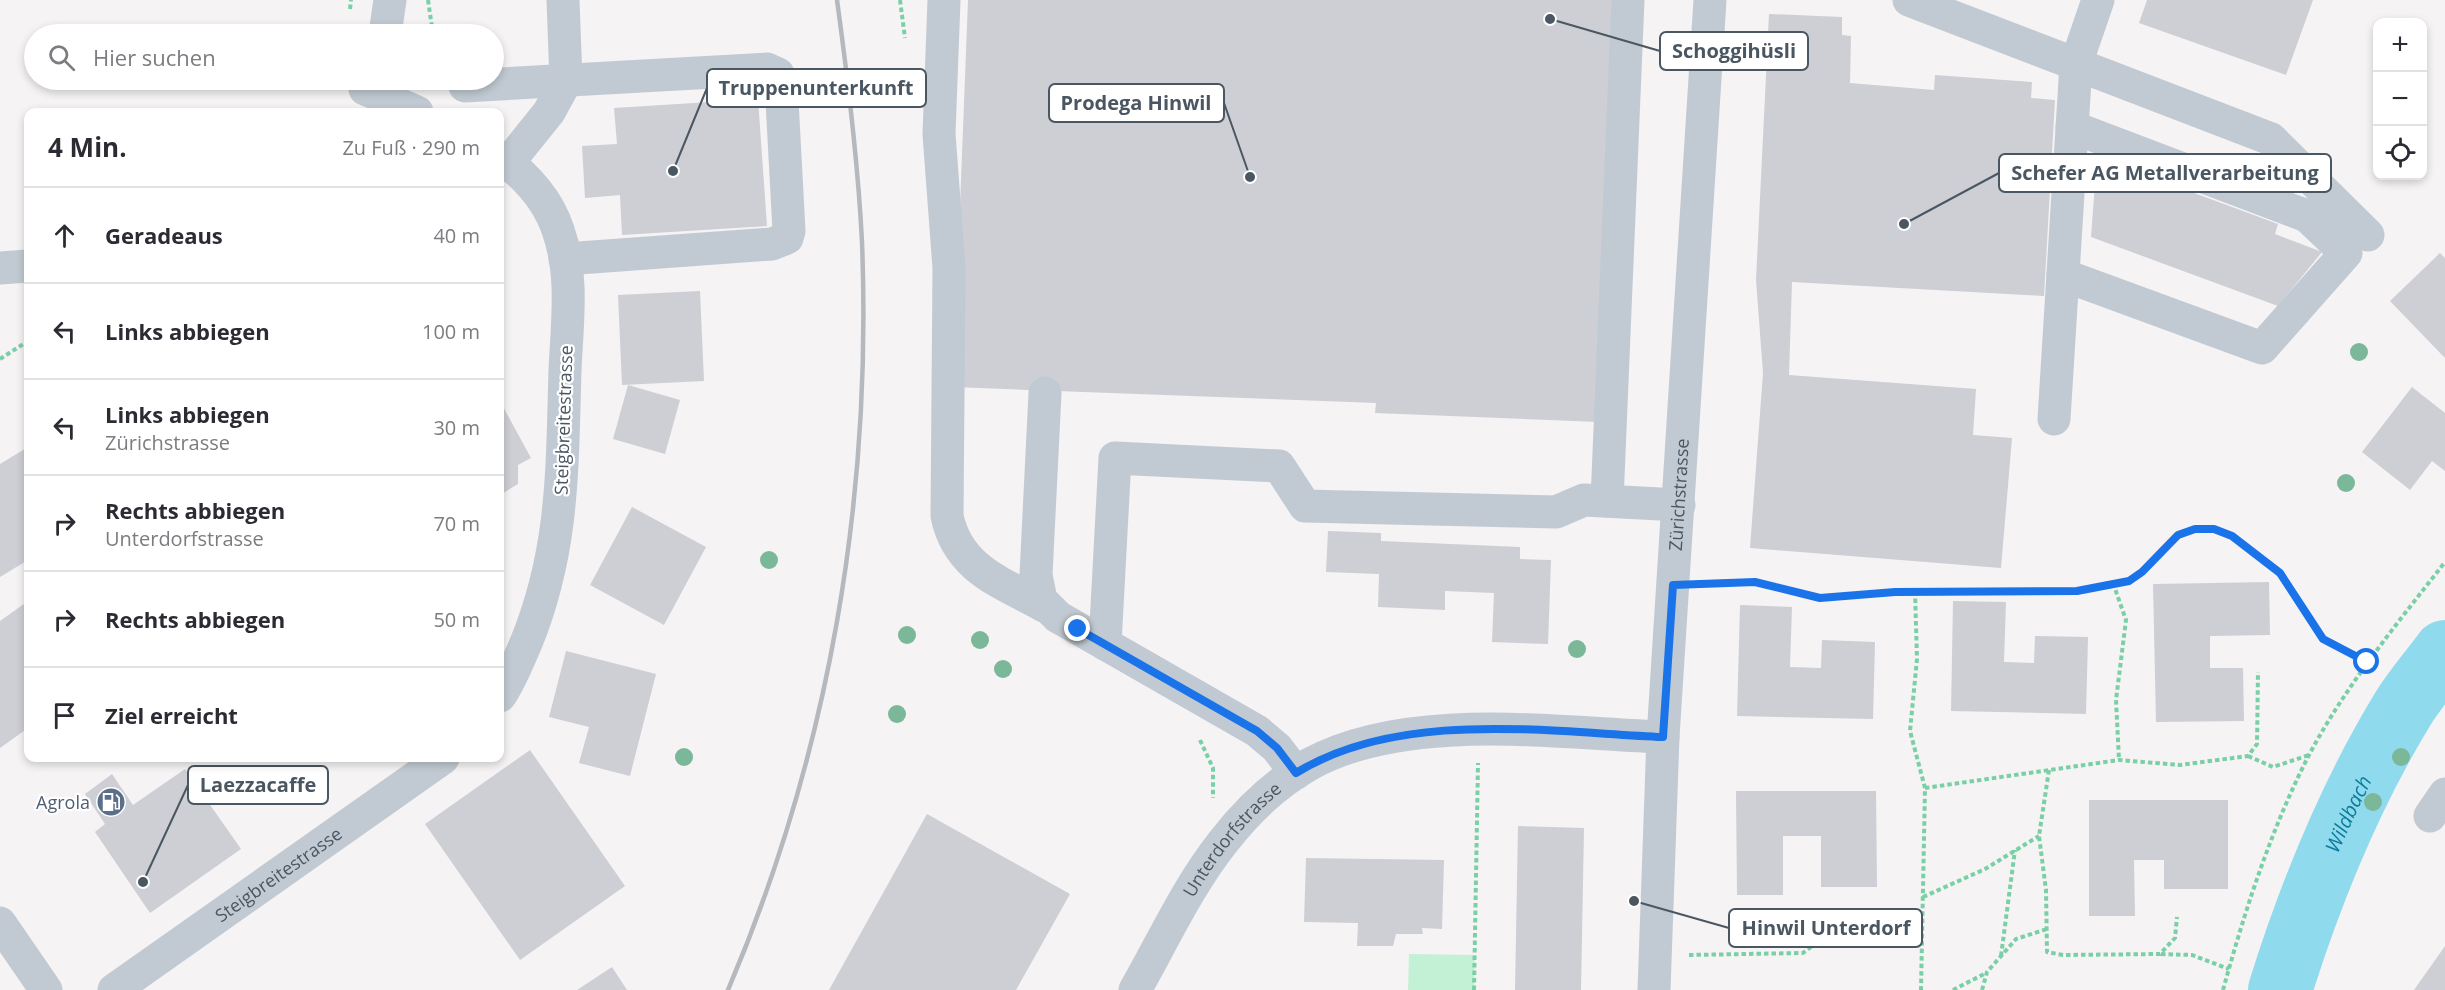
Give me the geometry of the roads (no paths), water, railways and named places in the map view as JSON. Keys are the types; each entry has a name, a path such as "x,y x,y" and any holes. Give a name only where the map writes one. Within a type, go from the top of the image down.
{"street":[{"path":"386,24 390,0"},
{"path":"504,160 549,112 566,81 563,0"},
{"path":"944,0 939,135 949,268 948,516 953,538 969,561 982,571 1257,731 1277,748 1296,773"},
{"path":"1607,501 1628,0"},
{"name":"Zürichstrasse","path":"1654,990 1663,737 1710,0"},
{"path":"1909,0 2271,138 2367,235"},
{"path":"2054,418 2076,64 2097,0"},
{"path":"504,84 767,69 778,74 781,82 789,231 787,238 772,244 566,259"},
{"path":"361,94 405,108"},
{"path":"2063,275 2262,348 2346,253 2307,216 2072,127"},
{"name":"Steigbreitestrasse","path":"504,160 543,199 558,229 566,259 568,289 561,499 555,550 544,593 530,631 504,687"},
{"path":"0,268 24,266"},
{"path":"1044,606 1038,592 1036,575 1045,393"},
{"path":"1105,644 1115,458 1279,466 1305,506 1556,512 1584,500 1679,505"},
{"name":"Unterdorfstrasse","path":"1135,990 1206,843 1296,773 1340,751 1385,738 1427,732 1478,730 1663,737"},
{"name":"Steigbreitestrasse","path":"114,990 437,762"},
{"path":"0,923 46,990"}],"waterway":[{"name":"Wildbach","path":"2280,990 2333,844 2366,774 2404,707 2445,652"}],"railway":[{"path":"728,990 763,900 793,809 817,717 837,624 851,529 859,434 863,338 862,242 852,121 837,0"}],"place":[{"name":"Schoggihüsli","path":"1550,19"},
{"name":"Truppenunterkunft","path":"673,171"},
{"name":"Prodega Hinwil","path":"1250,177"},
{"name":"Schefer AG Metallverarbeitung","path":"1904,224"},
{"name":"Agrola","path":"111,802"},
{"name":"Laezzacaffe","path":"143,882"},
{"name":"Hinwil Unterdorf","path":"1634,901"}]}
